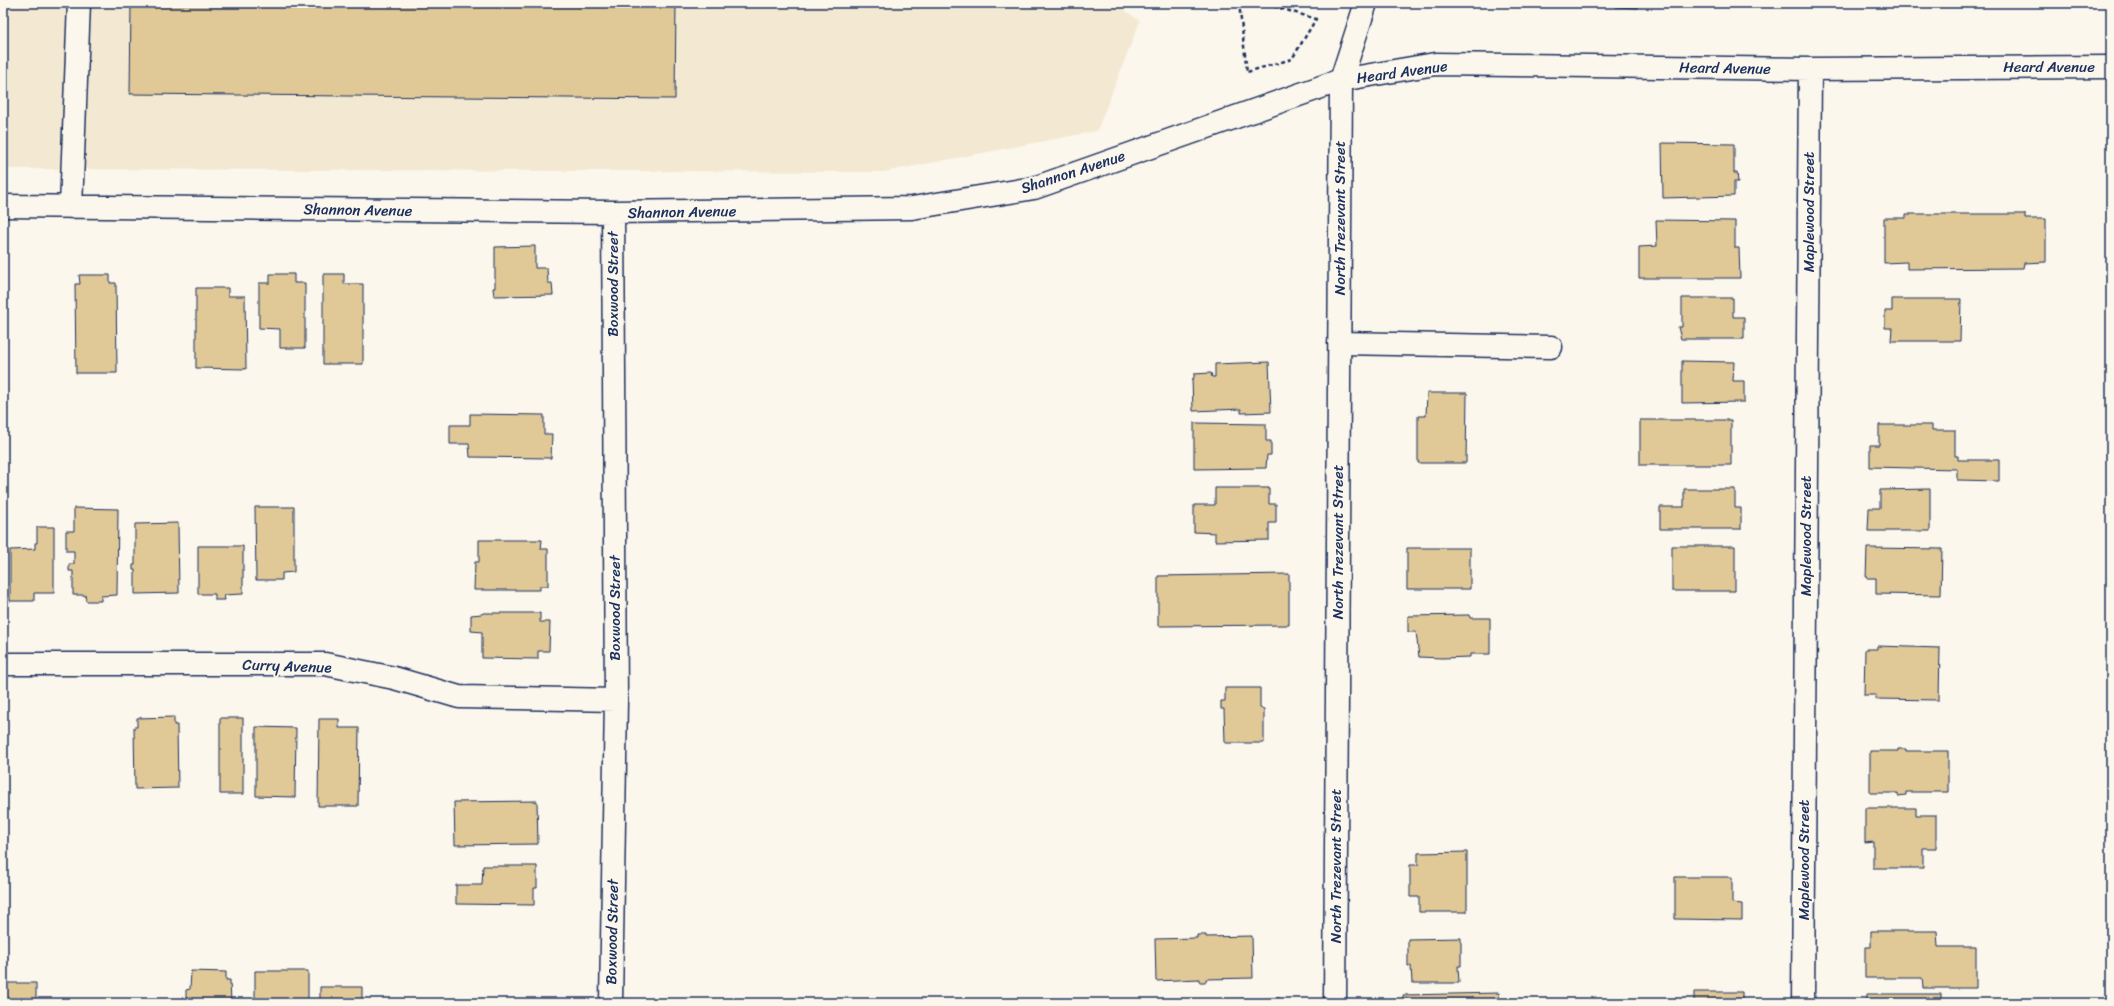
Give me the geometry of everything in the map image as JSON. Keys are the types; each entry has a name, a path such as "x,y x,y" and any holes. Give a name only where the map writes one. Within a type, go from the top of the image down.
{"street":[{"path":"71,207 79,3"},
{"name":"North Trezevant Street","path":"1335,1003 1341,80 1366,3"},
{"name":"Heard Avenue","path":"1341,80 1435,64 1810,69 2111,67"},
{"name":"Maplewood Street","path":"1803,1003 1810,69"},
{"name":"Shannon Avenue","path":"3,206 613,212 912,208 1034,188 1341,80"},
{"name":"Boxwood Street","path":"612,1003 616,700 613,212"},
{"path":"1339,343 1551,347"},
{"name":"Curry Avenue","path":"3,664 325,664 394,678 459,697 616,700"}],"path":[{"path":"1239,3 1247,72 1292,59 1316,19 1263,3"}],"shaded area":[{"path":"3,3 1115,3 1140,21 1097,131 884,172 6,169 3,145"}],"building":[{"path":"131,3 676,3 675,99 130,94"},
{"path":"1615,3 1638,3 1638,8 1615,7"},
{"path":"1662,143 1734,144 1734,173 1737,173 1738,182 1734,182 1734,196 1663,198"},
{"path":"1906,214 2025,214 2025,219 2046,219 2046,262 2024,263 2023,268 1907,269 1907,262 1884,263 1884,218 1906,218"},
{"path":"1656,220 1735,221 1735,248 1739,248 1740,278 1639,278 1639,247 1657,246"},
{"path":"535,246 535,268 547,268 548,283 552,283 553,295 494,296 495,247"},
{"path":"270,274 294,274 294,283 305,283 305,348 280,348 280,329 259,328 259,283 270,283"},
{"path":"323,274 344,274 344,284 363,284 363,364 323,364"},
{"path":"79,275 110,275 110,283 116,283 117,373 76,373 75,284 80,284"},
{"path":"196,288 228,288 228,296 245,296 246,369 196,368"},
{"path":"1682,298 1733,298 1733,317 1744,317 1744,339 1681,339 1678,327 1682,327"},
{"path":"1892,299 1961,299 1960,341 1891,341 1892,328 1885,328 1885,311 1892,311"},
{"path":"1682,361 1734,362 1733,381 1744,381 1744,402 1682,403"},
{"path":"1269,362 1271,412 1241,413 1241,409 1193,411 1192,379 1194,378 1194,374 1211,373 1212,377 1215,377 1215,364"},
{"path":"1427,393 1467,393 1466,463 1418,463 1418,416 1426,416"},
{"path":"470,414 544,415 544,434 552,434 551,458 470,457 469,444 450,444 450,425 470,425"},
{"path":"1640,420 1731,420 1731,465 1640,465"},
{"path":"1194,423 1266,424 1266,441 1271,441 1271,455 1267,455 1266,468 1194,469"},
{"path":"1879,425 1932,425 1932,430 1955,430 1955,456 1958,456 1958,460 1999,460 1999,481 1957,480 1957,469 1870,467 1870,445 1879,445"},
{"path":"1215,488 1269,488 1269,504 1276,504 1276,523 1269,523 1269,540 1215,541 1215,533 1194,532 1194,505 1215,505"},
{"path":"1684,489 1735,489 1735,508 1741,508 1741,529 1660,529 1660,507 1684,507"},
{"path":"1930,489 1930,531 1868,531 1869,508 1880,508 1880,490"},
{"path":"255,507 294,507 294,572 282,573 282,580 256,580"},
{"path":"74,508 118,509 117,595 101,596 101,601 86,601 85,595 73,595 73,571 69,571 69,564 74,564 74,551 66,551 66,531 74,531"},
{"path":"178,523 179,593 135,594 135,570 133,570 133,565 135,565 135,524"},
{"path":"37,527 54,527 54,593 34,593 34,601 10,601 10,550 35,549 35,543 37,543"},
{"path":"479,540 542,540 541,549 548,549 548,586 540,586 540,590 474,590 475,562 479,562"},
{"path":"198,546 243,546 243,594 224,595 225,600 215,600 215,594 198,594"},
{"path":"1672,546 1735,546 1735,591 1672,591"},
{"path":"1407,548 1470,548 1470,589 1407,589"},
{"path":"1867,548 1942,549 1941,595 1876,594 1876,578 1866,578"},
{"path":"1289,574 1289,625 1158,626 1158,576"},
{"path":"483,613 540,613 540,622 550,622 549,651 538,651 538,659 482,658 482,632 471,631 471,615"},
{"path":"1469,615 1470,618 1490,618 1490,654 1470,654 1470,657 1419,657 1416,632 1408,632 1408,616"},
{"path":"1877,646 1940,648 1939,700 1876,699 1876,695 1864,695 1865,649 1877,649"},
{"path":"1225,688 1260,688 1260,708 1264,709 1264,743 1225,743 1224,709 1221,709 1221,701 1225,701"},
{"path":"174,717 174,725 177,725 178,788 135,789 134,727 137,727 137,718"},
{"path":"220,718 243,718 243,794 220,794"},
{"path":"319,719 339,719 339,728 359,728 358,806 318,806"},
{"path":"256,727 296,728 295,797 256,796"},
{"path":"1898,749 1906,749 1906,751 1948,751 1948,792 1906,792 1906,795 1898,796 1898,793 1870,793 1870,751 1898,751"},
{"path":"537,801 538,844 455,845 454,802"},
{"path":"1865,808 1916,808 1916,815 1936,815 1936,848 1923,848 1923,868 1873,868 1873,842 1865,843"},
{"path":"1467,852 1467,912 1419,912 1419,897 1410,897 1410,865 1418,865 1418,853"},
{"path":"483,866 537,866 537,888 534,888 534,905 456,904 456,885 482,885"},
{"path":"1675,877 1732,877 1732,903 1742,904 1742,920 1675,919"},
{"path":"1871,931 1937,931 1938,947 1976,947 1976,988 1923,988 1922,978 1865,978 1865,947 1871,947"},
{"path":"1197,935 1206,935 1206,937 1252,936 1253,978 1206,979 1206,982 1199,982 1199,979 1156,981 1155,939 1197,938"},
{"path":"1461,938 1461,966 1458,966 1459,983 1412,983 1411,966 1408,966 1408,939"},
{"path":"191,971 226,972 226,980 230,980 231,1003 186,1003 186,990 190,989"},
{"path":"255,971 308,971 308,1003 255,1003"},
{"path":"3,983 36,983 36,1003 3,1003"},
{"path":"320,987 362,987 362,1003 320,1003"},
{"path":"1694,992 1742,992 1742,1003 1694,1003"},
{"path":"1499,993 1500,1003 1403,1003 1403,995"},
{"path":"1867,994 1941,994 1941,1003 1867,1003"},
{"path":"1280,998 1280,1003 1209,1003 1209,1000"}]}
